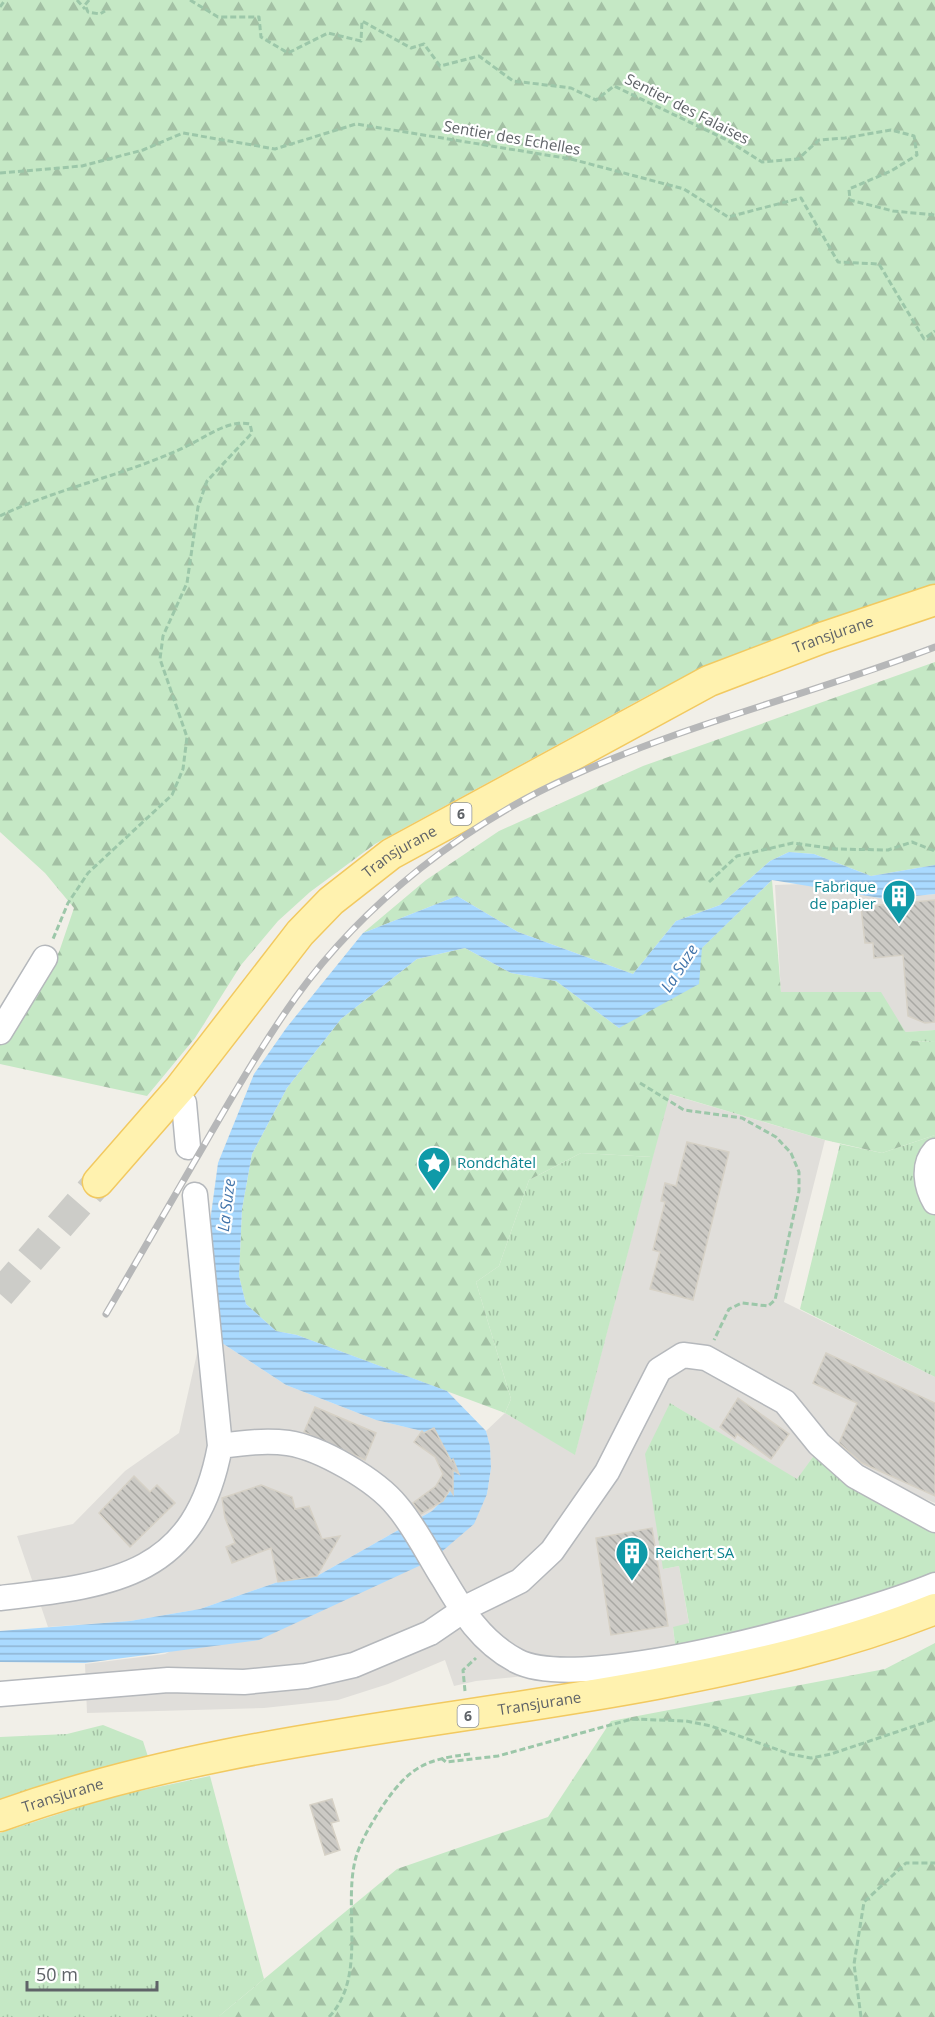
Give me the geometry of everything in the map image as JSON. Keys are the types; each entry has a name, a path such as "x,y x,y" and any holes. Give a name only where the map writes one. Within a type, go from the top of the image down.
{"main road":[{"name":"Transjurane","path":"98,1182 180,1088 300,933 331,901 391,854 709,681 822,638 935,600"},
{"name":"Transjurane","path":"0,1816 72,1793 226,1756 492,1713 705,1674 847,1639 935,1609"}],"street":[{"path":"0,1032 45,958"},
{"path":"184,1103 188,1147"},
{"path":"935,1151 926,1172 929,1192 935,1202"},
{"path":"0,1598 86,1587 120,1577 152,1563 184,1533 197,1513 215,1472 220,1446 195,1195"},
{"path":"0,1694 168,1680 244,1682 306,1676 354,1665 430,1634 463,1611 520,1581 552,1551 608,1472 659,1370 683,1355 706,1358 785,1402 819,1444 855,1476 935,1520"},
{"path":"220,1446 269,1442 291,1444 316,1452 373,1484 395,1504 410,1523 463,1611 491,1645 519,1662 542,1668 575,1670 636,1663 711,1650 864,1610 935,1585"}],"path":[{"path":"0,7 5,0"},
{"path":"77,0 91,13 105,11"},
{"path":"85,9 89,0"},
{"name":"Sentier des Falaises","path":"190,0 218,17 259,17 261,37 288,53 328,33 361,41 362,21 411,48 423,44 440,66 479,56 513,81 571,88 596,100 614,86 727,140 762,162 798,159 819,140 891,130 914,136 917,155 891,171 849,189 850,200 893,211 935,215"},
{"name":"Sentier des Echelles","path":"0,173 82,166 143,150 183,133 275,149 357,124 571,159 684,189 728,217 801,198 838,262 879,264 924,339 935,331"},
{"path":"0,516 25,504 177,451 238,421 250,424 252,433 207,481 198,507 187,583 163,636 160,659 187,737 183,769 172,795 88,873 68,903 45,958"},
{"path":"709,882 737,856 794,843 836,849 888,850 912,842 935,851"},
{"path":"640,1083 684,1110 742,1118 776,1137 791,1153 799,1172 799,1191 774,1300 768,1306 742,1304 729,1309 706,1358"},
{"path":"466,1696 463,1670 491,1645"},
{"path":"441,1758 446,1762 498,1756 632,1719 686,1721 711,1726 790,1754 811,1758 831,1754 935,1719"},
{"path":"329,2017 344,1995 351,1957 352,1881 357,1856 379,1812 400,1783 422,1764 441,1758 471,1754"},
{"path":"861,2017 854,1964 864,1902 906,1863 935,1863"}],"shaded area":[{"path":"801,884 886,899 935,894 935,1030 904,1032 880,992 781,993 775,885"},
{"path":"669,1094 825,1140 784,1302 935,1377 935,1503 815,1454 797,1480 670,1403 663,1569 679,1566 689,1624 673,1628 677,1660 476,1681 454,1686 445,1660 388,1684 338,1700 264,1708 87,1713 85,1664 165,1654 487,1494 491,1468 490,1446 486,1431 505,1413 575,1454"},
{"path":"222,1343 286,1385 376,1420 422,1431 444,1447 453,1463 453,1484 449,1493 432,1511 317,1576 278,1582 200,1609 130,1621 48,1627 17,1536 73,1524 125,1471 179,1433 198,1349"}],"green space":[{"path":"0,0 935,0 935,584 727,657 656,691 375,844 310,892 278,921 241,965 195,1038 147,1096 0,1064 0,1043 59,952 74,908 45,873 0,832"},
{"path":"935,662 935,865 871,876 814,854 789,852 770,861 720,905 676,921 633,974 518,932 457,896 363,933 426,880 499,831 643,766"},
{"path":"772,880 781,992 881,992 911,1041 935,1042 935,1135 882,1153 825,1140 670,1094 653,1157 581,1153 529,1180 499,1266 476,1282 511,1399 505,1413 297,1335 276,1331 246,1304 239,1276 242,1209 252,1154 287,1088 341,1019 417,959 465,948 511,973 556,981 619,1028"},
{"path":"935,1030 935,1042 911,1041 904,1032"},
{"path":"935,1135 935,1377 800,1309 840,1144 882,1153"},
{"path":"581,1153 653,1157 575,1455 505,1413 511,1399 476,1282 499,1266 529,1180"},
{"path":"670,1403 797,1479 815,1454 935,1520 935,1576 677,1660 673,1627 689,1623 679,1566 663,1569 645,1454"},
{"path":"935,1643 935,2017 218,2017 397,1869 548,1817 611,1721 885,1669"},
{"path":"103,1725 143,1741 150,1763 0,1805 0,1737 67,1734"},
{"path":"210,1776 264,1979 218,2017 0,2017 0,1833 111,1797"}],"water":[{"name":"La Suze","path":"789,852 814,854 871,876 935,865 935,894 886,899 772,880 702,948 699,984 619,1028 556,981 511,973 465,948 417,959 341,1019 287,1088 252,1154 242,1209 239,1276 246,1304 276,1331 297,1335 447,1391 486,1431 490,1446 491,1468 487,1494 474,1524 432,1560 259,1640 85,1663 0,1662 0,1631 130,1621 200,1609 278,1582 317,1576 432,1511 449,1493 453,1484 453,1463 444,1447 422,1431 376,1420 286,1385 222,1343 217,1334 210,1222 218,1163 254,1074 287,1027 363,933 457,896 518,932 633,974 676,921 720,905 770,861"}],"building":[{"name":"Fabrique de papier","path":"935,900 935,1022 925,1023 908,1016 903,955 874,958 873,943 865,943 861,907"},
{"path":"687,1142 729,1152 693,1300 650,1289 660,1252 653,1250 665,1202 661,1201 665,1183 676,1186"},
{"path":"826,1353 935,1403 935,1496 862,1463 839,1443 857,1403 813,1383"},
{"path":"738,1398 789,1434 771,1459 737,1434 735,1438 720,1427"},
{"path":"315,1407 376,1433 365,1460 304,1432"},
{"path":"434,1428 451,1461 453,1459 459,1474 453,1470 453,1494 450,1489 443,1501 421,1514 413,1503 436,1486 443,1474 435,1457 414,1442 422,1431 424,1433"},
{"path":"134,1476 150,1492 157,1485 175,1503 130,1547 99,1513"},
{"path":"261,1485 292,1497 295,1509 309,1506 322,1539 340,1536 317,1576 278,1582 271,1548 232,1563 226,1547 235,1543 225,1518 222,1498"},
{"name":"Reichert SA","path":"652,1528 668,1626 611,1635 596,1538"},
{"path":"332,1799 339,1821 331,1823 340,1850 325,1855 310,1805"}],"tunnel":[{"path":"0,1294 98,1182"}],"railway":[{"path":"106,1314 239,1086 296,997 353,929 420,869 456,842 532,795 616,757 935,647"}],"place":[{"name":"Fabrique de papier","path":"899,925"},
{"name":"Rondchâtel","path":"434,1192"},
{"name":"Reichert SA","path":"632,1582"}]}
